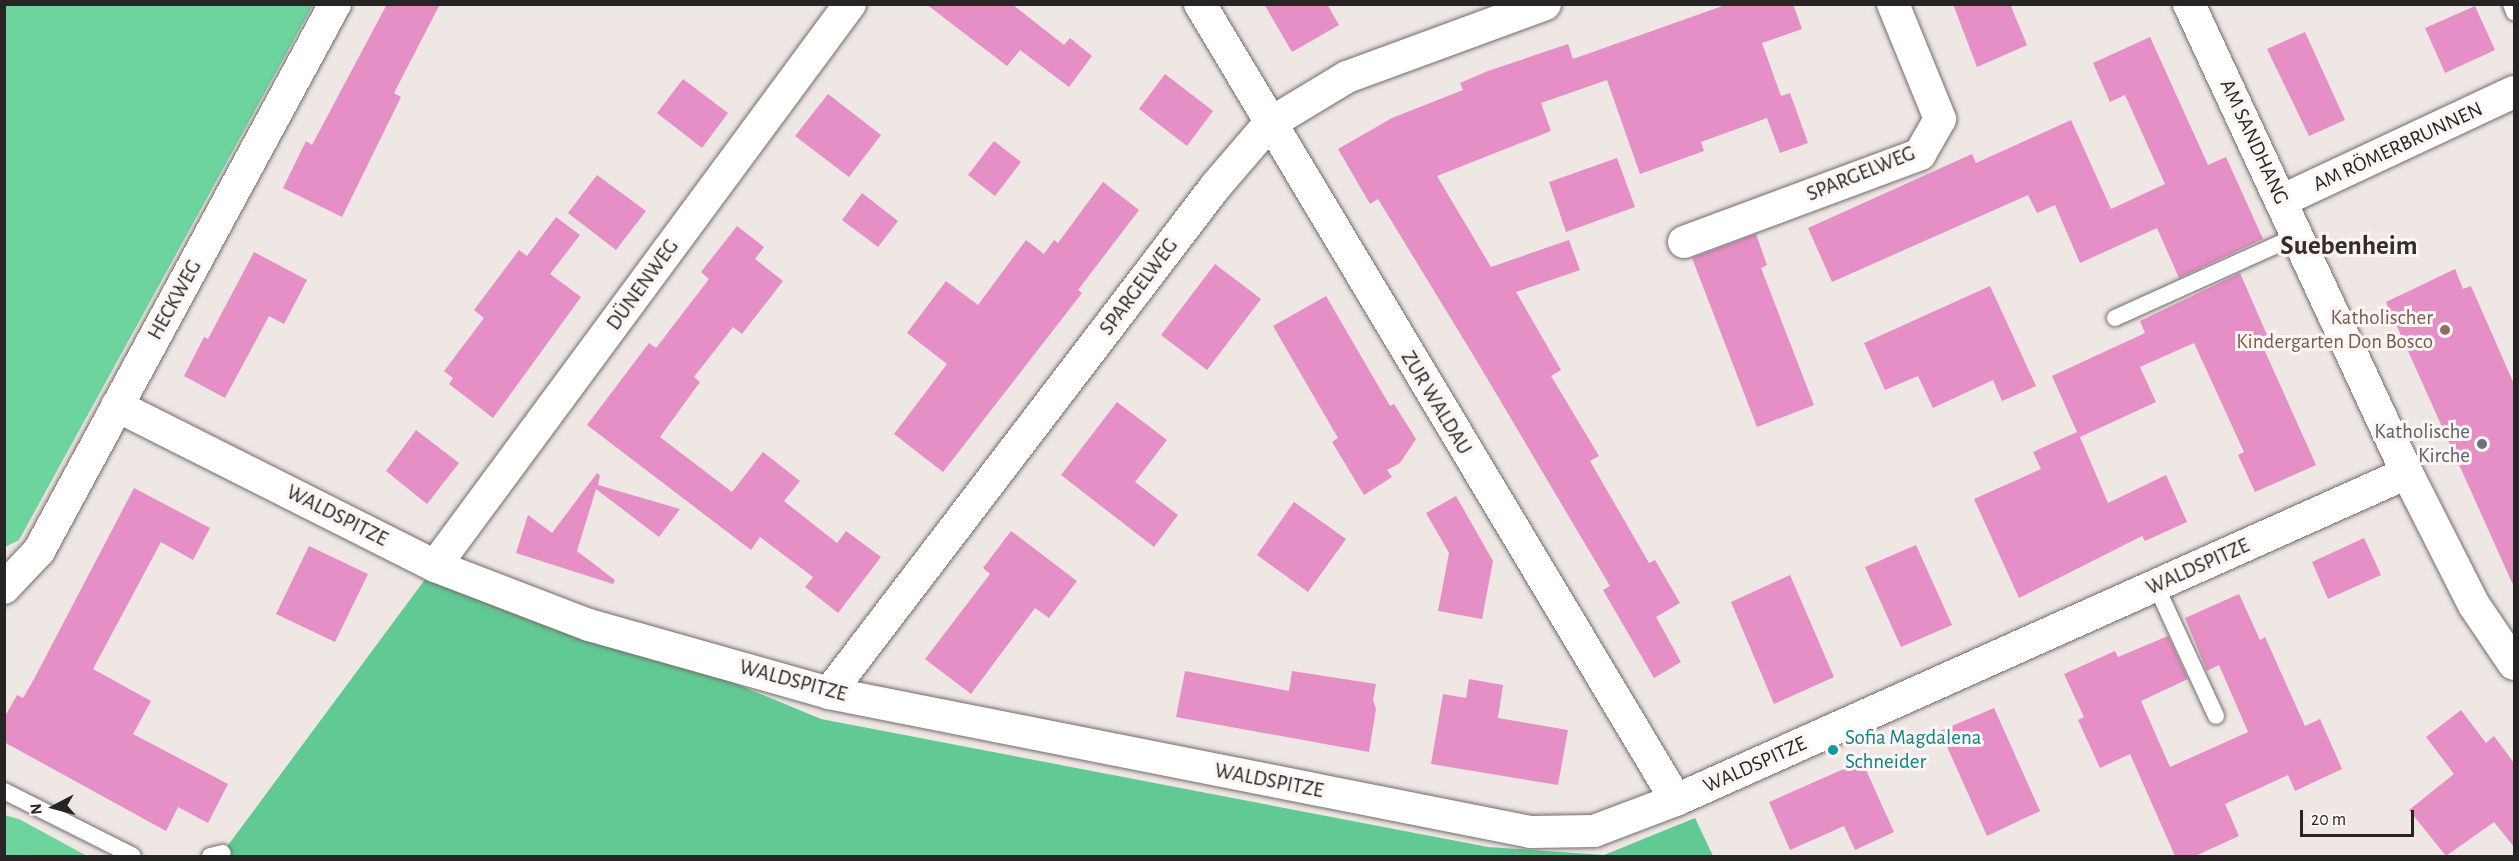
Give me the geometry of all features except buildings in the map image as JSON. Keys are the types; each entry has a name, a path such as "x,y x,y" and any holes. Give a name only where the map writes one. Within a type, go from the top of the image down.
{"street":[{"name":"HECKWEG","path":"4,588 39,551 335,4"},
{"name":"DÜNENWEG","path":"435,566 850,4"},
{"name":"ZUR WALDAU","path":"1200,4 1269,124 1676,800"},
{"name":"SPARGELWEG","path":"830,693 1215,186 1269,124 1347,76 1545,4"},
{"name":"SPARGELWEG","path":"1684,242 1920,154 1940,119 1893,4"},
{"name":"AM SANDHANG","path":"2189,4 2407,473 2474,605 2514,664"},
{"name":"AM RÖMERBRUNNEN","path":"2281,201 2514,92"},
{"name":"WALDSPITZE","path":"117,406 435,566 589,625 830,693 1531,832 1594,831 1676,800 2407,473"}],"lane":[{"path":"2511,4 2514,12"},
{"path":"2115,318 2297,236"},
{"path":"2156,586 2216,716"},
{"path":"4,791 133,856"}],"green space":[{"path":"5,4 313,5 19,540 5,547"},
{"path":"435,566 601,628 821,719 1488,847 1604,855 1695,818 1713,856 220,856"},
{"path":"4,815 19,819 87,856 5,856"}],"place":[{"name":"Katholischer Kindergarten Don Bosco","path":"2445,330"},
{"name":"Katholische Kirche","path":"2482,444"},
{"name":"Sofia Magdalena Schneider","path":"1833,750"}],"district":[{"name":"Suebenheim","path":"2349,246"}]}
